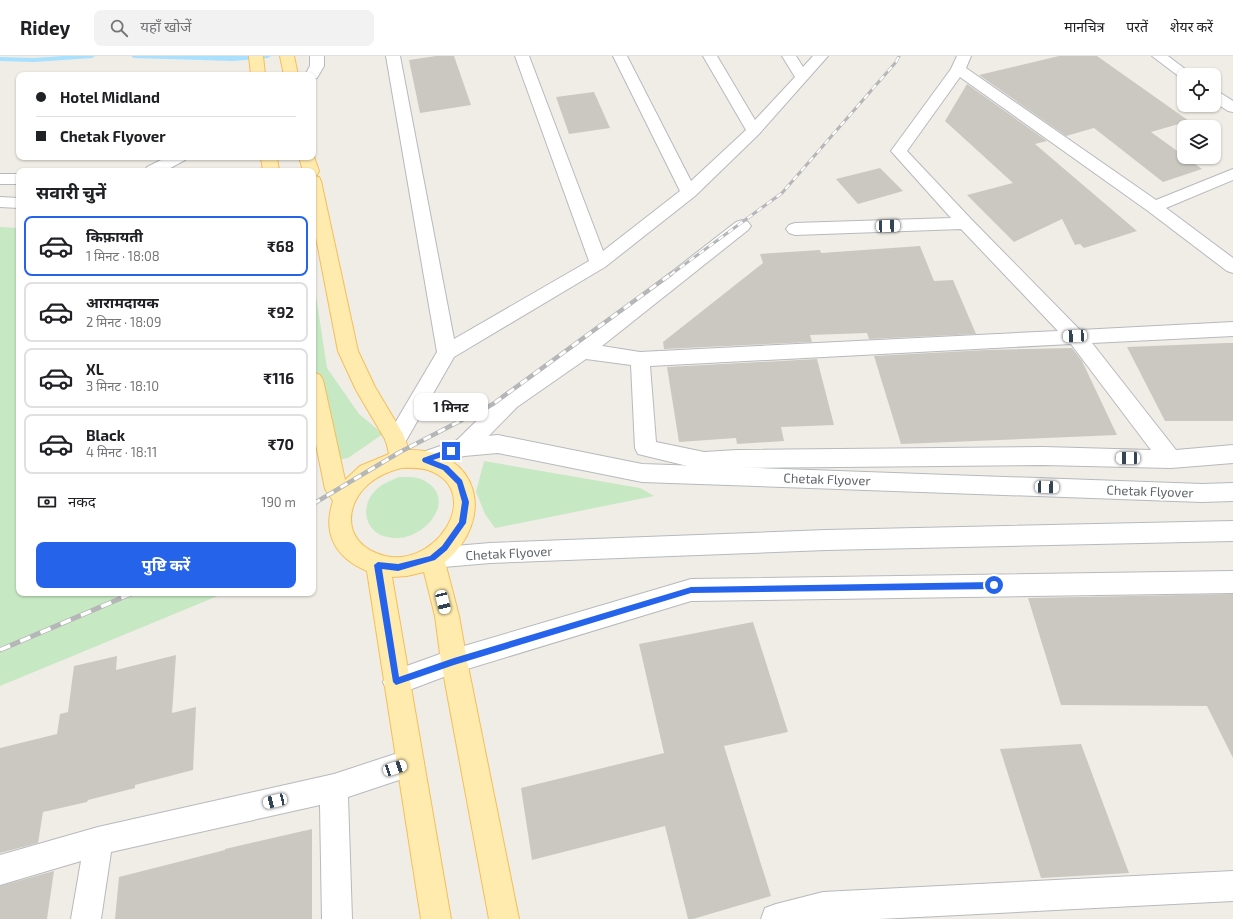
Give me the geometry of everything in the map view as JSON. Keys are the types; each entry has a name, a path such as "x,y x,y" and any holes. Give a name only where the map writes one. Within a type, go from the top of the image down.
{"main road":[{"path":"256,56 258,72"},
{"path":"287,56 291,72"},
{"path":"316,207 348,351 366,390 399,450 445,468 460,482 465,502 462,523 445,548 432,558 398,568 378,565 356,556 343,539 338,519 344,498 358,480 399,450"},
{"path":"316,394 336,489 344,498"},
{"path":"432,558 447,616 454,661 504,919"},
{"path":"378,565 436,919"}],"street":[{"path":"393,56 447,352"},
{"path":"522,56 599,263"},
{"path":"620,56 689,192"},
{"path":"710,56 754,131"},
{"path":"789,56 802,77"},
{"path":"399,450 447,352 599,263 689,192 754,131 821,56"},
{"path":"1159,56 1177,69"},
{"path":"314,72 317,66 317,57"},
{"path":"1171,459 1075,336 965,223 898,151 961,62 1233,267"},
{"path":"1221,100 1233,108"},
{"path":"159,168 173,160"},
{"path":"1154,207 1233,174"},
{"path":"0,179 16,179"},
{"path":"0,202 16,203"},
{"path":"795,229 965,223"},
{"path":"464,447 510,401 583,351 742,226"},
{"path":"583,351 640,359 1233,329"},
{"path":"640,359 646,448 704,461 737,459 1035,456 1171,459 1233,454"},
{"name":"Chetak Flyover","path":"425,460 464,447 498,444 642,473 1202,493 1233,492"},
{"name":"Chetak Flyover","path":"432,558 490,553 826,540 1233,531"},
{"path":"396,682 454,661 691,590 1233,582"},
{"path":"0,870 98,841 334,788 410,763"},
{"path":"334,788 337,919"},
{"path":"86,919 98,841"},
{"path":"776,919 824,907 1233,886"}],"green space":[{"path":"0,227 16,228 16,596 218,596 0,686"},
{"path":"316,296 327,368 359,414 383,434 348,458 327,462 316,402"},
{"path":"484,461 640,488 654,496 495,528 485,514 476,492"},
{"path":"399,477 416,478 425,481 434,489 438,497 438,507 428,524 419,531 409,536 398,538 387,537 377,533 369,524 366,513 368,501 380,486"}],"building":[{"path":"436,56 454,56 471,105 420,113 409,60"},
{"path":"1059,56 1097,56 1188,120 1177,120 1177,124 1151,132 1177,151 1177,164 1195,164 1202,169 1163,182 1094,128 1066,136 979,75"},
{"path":"967,84 1047,141 1035,144 1137,231 1084,248 1080,244 1075,245 1062,219 1014,242 967,195 1013,183 945,121"},
{"path":"594,92 610,128 569,134 556,97"},
{"path":"880,168 903,191 858,204 836,179"},
{"path":"920,246 934,281 953,280 976,334 869,339 867,333 810,335 812,342 664,349 663,342 763,263 760,254 820,250 821,253"},
{"path":"1233,343 1233,421 1165,421 1127,347"},
{"path":"1072,348 1082,361 1117,435 901,444 874,356 986,350"},
{"path":"817,359 834,425 781,427 784,441 737,444 736,438 679,442 667,367"},
{"path":"1233,594 1233,758 1207,706 1061,705 1028,598"},
{"path":"753,622 788,732 724,746 771,896 693,919 688,919 665,826 532,860 521,788 664,753 639,644"},
{"path":"176,655 172,713 196,707 193,770 135,785 135,788 88,800 87,802 43,812 38,843 0,853 0,748 57,734 60,714 68,712 74,666 117,656 116,670"},
{"path":"1081,744 1129,873 1041,878 1000,749"},
{"path":"312,829 312,919 115,919 119,877 225,849"},
{"path":"54,871 47,919 0,919 0,886"}],"waterway":[{"path":"0,59 34,60 92,56"},
{"path":"134,56 234,59 268,56"}],"railway":[{"path":"670,275 782,193 896,62 899,56"},
{"path":"316,502 400,452 493,404 671,274"},
{"path":"0,650 126,596"}],"route":[{"path":"451,451 425,460 445,468 460,482 465,502 462,523 445,548 432,558 398,568 378,565 396,682 454,661 691,590 994,585"}]}
